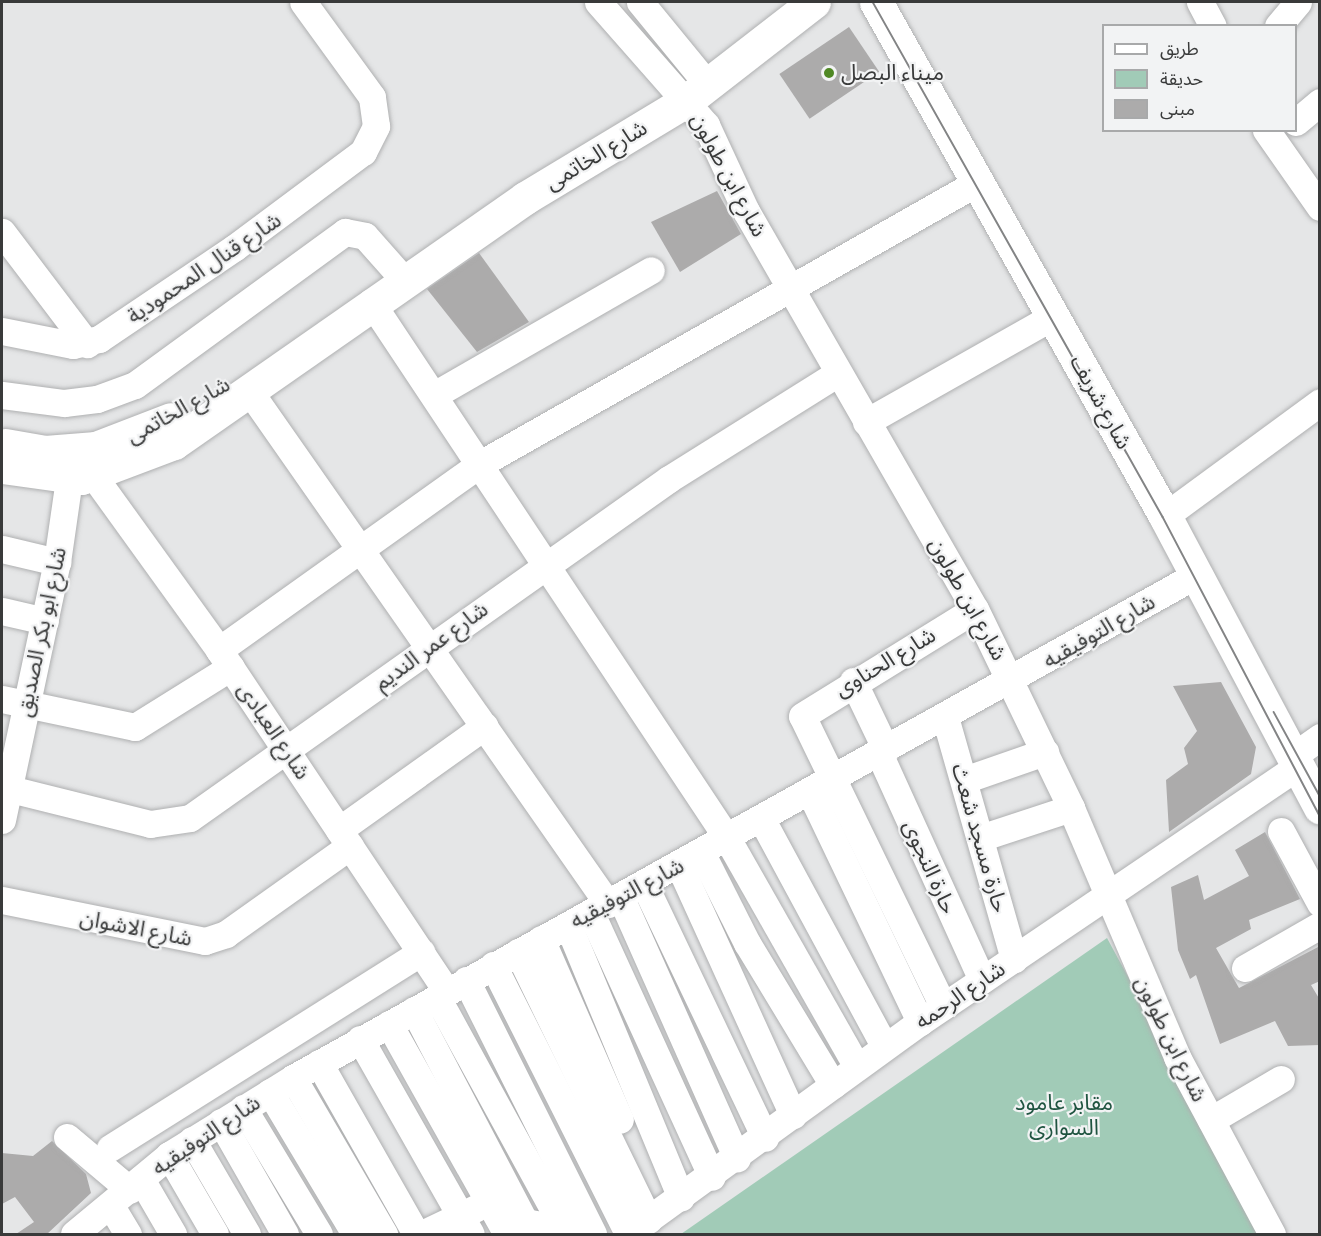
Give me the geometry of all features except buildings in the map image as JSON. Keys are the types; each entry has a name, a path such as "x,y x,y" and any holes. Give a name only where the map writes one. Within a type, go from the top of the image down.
{"main road":[{"name":"شارع الخاتمى","path":"81,477 174,443 250,392 371,302 525,198 698,92 814,2"},
{"name":"شارع شريف","path":"876,2 1165,516 1320,807"},
{"name":"شارع الخاتمى","path":"2,444 70,452 136,437 352,307 371,302"},
{"path":"2,467 81,477"}],"street":[{"name":"شارع قنال المحمودية","path":"87,344 292,207 363,152 376,126 363,81 303,2"},
{"name":"شارع ابن طولون","path":"598,2 698,92 789,286 975,609 1013,680 1071,808 1106,896 1211,1120 1272,1234"},
{"path":"640,2 698,92"},
{"path":"1200,2 1212,24"},
{"path":"1280,24 1298,2"},
{"path":"1297,121 1319,104"},
{"path":"1275,134 1320,207"},
{"path":"14,702 135,727 225,659 362,548 480,464 789,286 978,182"},
{"path":"2,232 87,344"},
{"path":"2,395 64,403 98,399 135,385 345,232 365,236 404,280"},
{"path":"434,395 651,270"},
{"path":"371,302 727,838 857,1067"},
{"path":"866,422 1053,316"},
{"path":"2,331 87,344"},
{"name":"شارع عمر النديم","path":"5,788 150,824 179,822 286,750 546,564 838,373"},
{"path":"250,392 362,548 485,726 597,910 737,1158"},
{"path":"1165,516 1320,402"},
{"name":"شارع ابو بكر الصديق","path":"2,820 14,702 45,621 57,562 81,477"},
{"name":"شارع العبادى","path":"81,477 225,659 421,952 450,990"},
{"path":"2,549 57,562"},
{"name":"شارع التوفيقيه","path":"81,1232 169,1155 293,1078 493,965 645,886 761,818 1013,680 1196,575"},
{"name":"شارع الحناوى","path":"821,786 803,722 805,711 975,609"},
{"path":"2,611 45,621"},
{"name":"حارة النجوى","path":"853,681 982,980"},
{"name":"حارة مسجد شعث","path":"945,717 1014,959"},
{"name":"شارع الاشوان","path":"2,900 205,941 226,934 485,726"},
{"name":"شارع الرحمه","path":"635,1230 712,1177 832,1085 920,1022 1106,896 1296,761 1320,737"},
{"path":"964,780 1045,752"},
{"path":"821,786 943,1006"},
{"path":"821,786 920,1022"},
{"path":"980,838 1071,808"},
{"path":"761,818 885,1047"},
{"path":"1281,831 1320,903"},
{"path":"690,859 747,943 832,1085"},
{"path":"690,859 793,1115"},
{"path":"645,886 765,1138"},
{"path":"597,910 712,1177"},
{"path":"597,910 681,1198"},
{"path":"1245,968 1320,925"},
{"path":"530,946 613,1146 635,1230"},
{"path":"110,1148 421,952"},
{"path":"493,965 635,1230"},
{"path":"389,1023 499,1197 531,1226 562,1226 450,990"},
{"path":"450,990 593,1234"},
{"path":"414,1010 499,1197 507,1234"},
{"path":"360,1040 466,1225"},
{"path":"319,1063 416,1230"},
{"path":"293,1078 384,1234 466,1225 499,1197"},
{"path":"1211,1120 1281,1079"},
{"path":"270,1092 355,1234"},
{"path":"232,1115 285,1234"},
{"path":"232,1115 319,1234"},
{"path":"67,1137 173,1234"},
{"path":"192,1140 247,1234"},
{"path":"169,1155 215,1234"},
{"path":"127,1192 128,1234"}],"green space":[{"name":"مقابر عامود السوارى","path":"1107,938 1268,1234 681,1234"}],"tram line":[{"path":"873,2 1163,517 1320,816"},
{"path":"1274,712 1320,796"}],"place":[{"name":"ميناء البصل","path":"829,73"}]}
